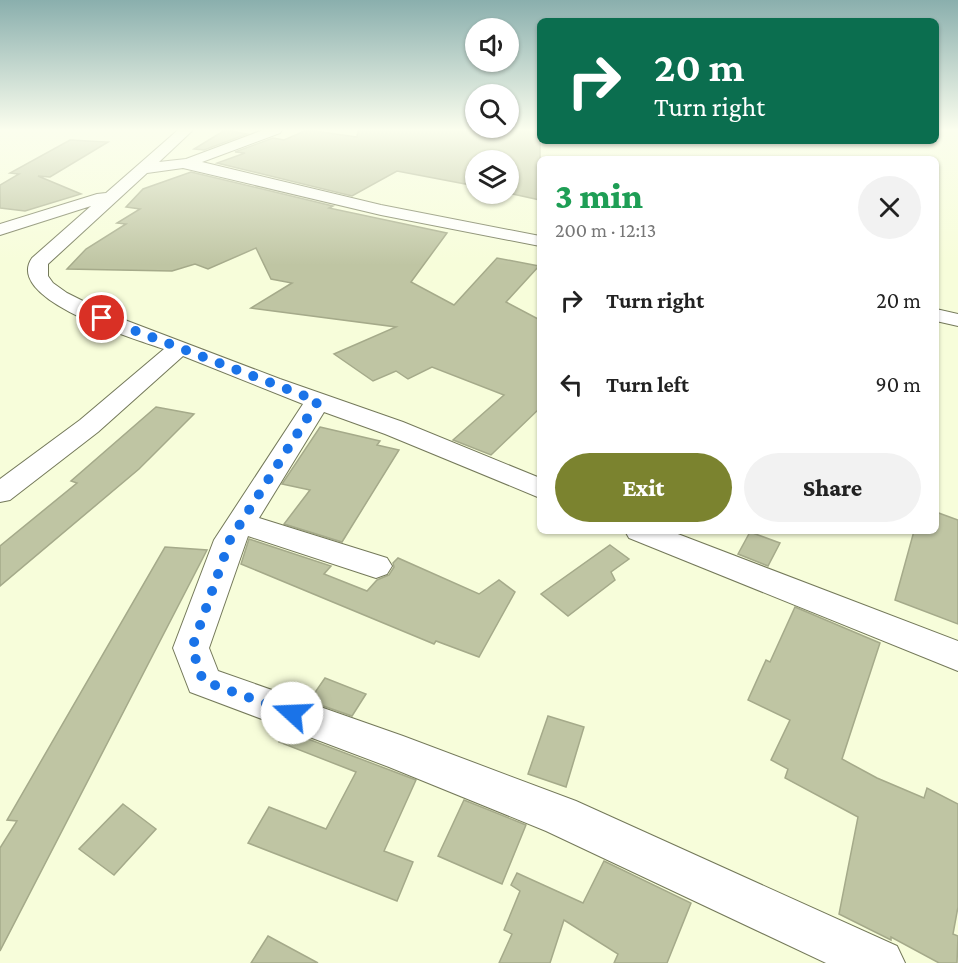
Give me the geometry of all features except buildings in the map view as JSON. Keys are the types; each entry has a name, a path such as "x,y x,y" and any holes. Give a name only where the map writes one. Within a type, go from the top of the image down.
{"street":[{"path":"135,175 111,194 39,262 38,276 48,291 82,310 394,428 537,488"},
{"path":"0,230 111,194 157,175"},
{"path":"236,175 381,210 537,240"},
{"path":"939,316 958,320"},
{"path":"0,493 89,426 180,347"},
{"path":"318,401 230,540 192,648 203,681 403,754 561,816 880,963"},
{"path":"240,523 376,566"},
{"path":"648,534 958,656"}],"route":[{"path":"102,318 318,401 230,540 192,648 203,681 292,713"}]}
